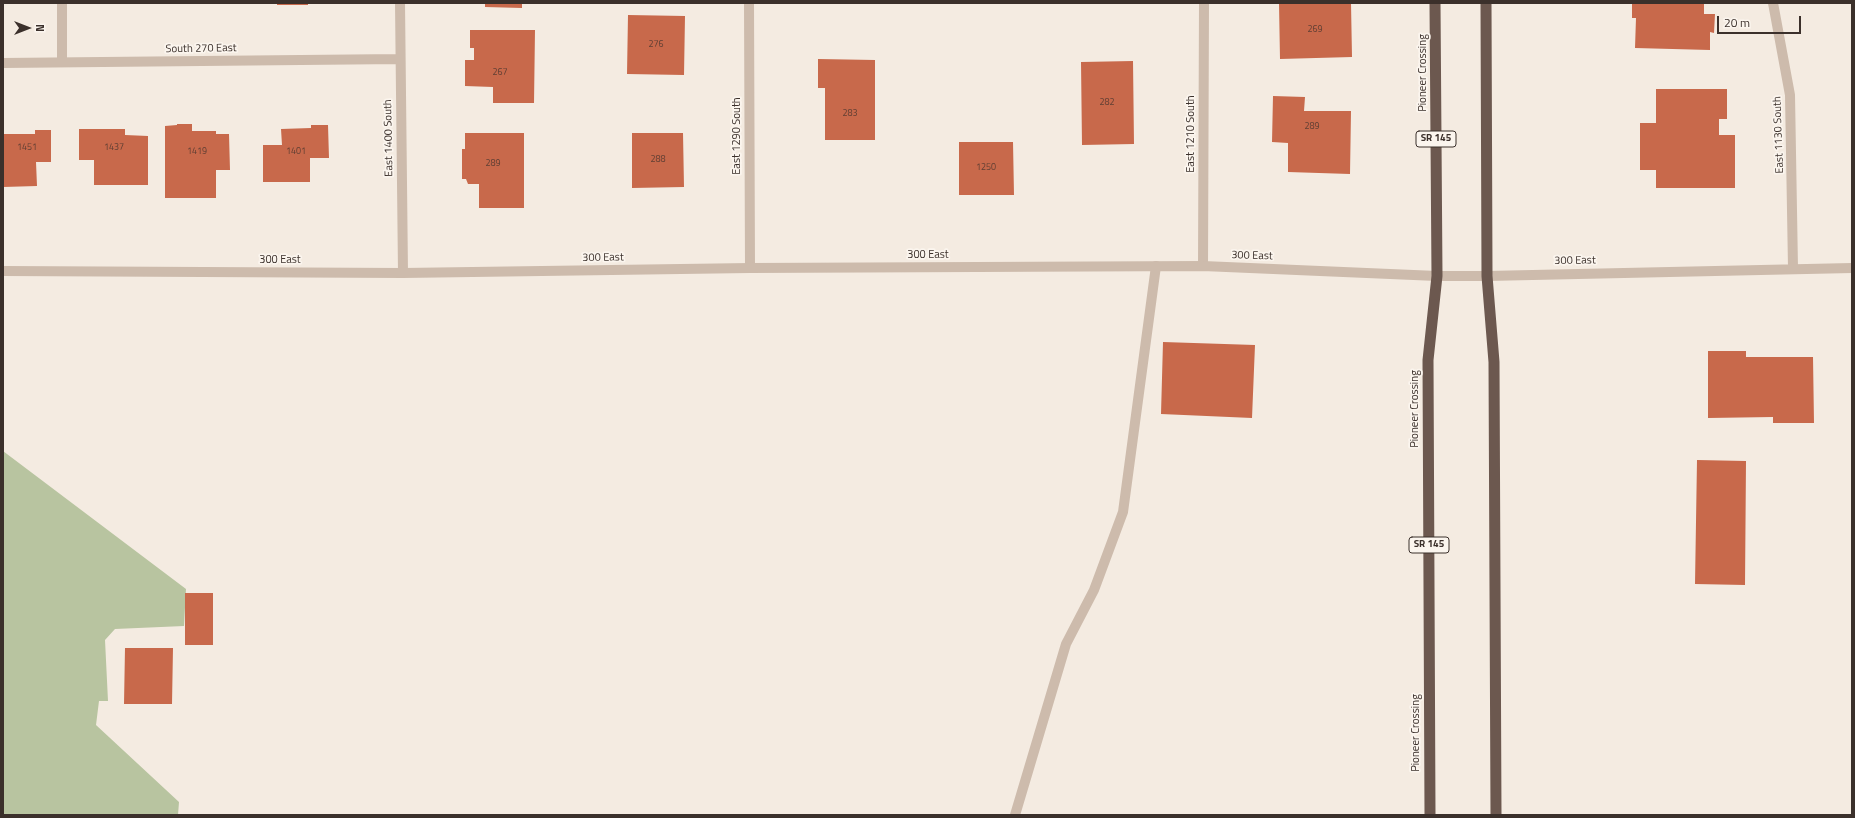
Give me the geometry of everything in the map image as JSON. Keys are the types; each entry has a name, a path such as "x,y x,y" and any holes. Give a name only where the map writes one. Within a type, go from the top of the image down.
{"highway":[{"name":"Pioneer Crossing","path":"1430,815 1428,360 1437,276 1435,3"},
{"path":"1486,3 1487,276 1494,362 1496,815"}],"street":[{"path":"62,3 62,62"},
{"name":"East 1400 South","path":"400,3 403,273"},
{"name":"East 1290 South","path":"749,3 750,268"},
{"name":"East 1210 South","path":"1203,266 1204,3"},
{"name":"East 1130 South","path":"1773,3 1790,95 1793,268"},
{"name":"South 270 East","path":"3,63 400,59"},
{"path":"1015,815 1066,644 1094,590 1123,512 1156,266"},
{"name":"300 East","path":"3,271 403,273 750,268 1203,266 1437,276 1487,276 1793,268 1852,268"}],"green space":[{"path":"3,451 186,589 184,626 115,629 105,640 108,701 99,701 96,725 179,802 178,815 3,815"}],"building":[{"path":"277,3 308,3 308,5 277,5"},
{"path":"485,3 522,3 522,8 485,7"},
{"path":"1279,3 1351,3 1352,57 1280,59"},
{"path":"1632,3 1704,3 1704,14 1715,14 1714,33 1710,32 1710,50 1635,48 1636,18 1632,18"},
{"path":"628,15 685,16 684,75 627,74"},
{"path":"470,30 535,30 534,103 493,103 493,87 465,86 465,60 474,60 474,48 470,48"},
{"path":"818,59 875,60 875,140 825,140 825,88 818,88"},
{"path":"1133,61 1134,144 1082,145 1081,62"},
{"path":"1656,89 1727,89 1727,119 1719,119 1719,135 1735,135 1735,188 1656,188 1656,170 1640,170 1640,123 1656,123"},
{"path":"1273,96 1305,97 1304,111 1351,111 1350,174 1288,172 1288,143 1272,142"},
{"path":"192,124 192,131 216,131 216,134 229,134 230,170 216,170 216,198 165,198 165,126"},
{"path":"311,125 328,125 329,158 310,158 310,182 263,182 263,145 282,145 281,129 311,128"},
{"path":"79,129 125,129 125,135 148,136 148,185 94,185 94,160 79,160"},
{"path":"35,130 51,130 51,162 36,162 37,186 3,187 3,134 35,134"},
{"path":"465,133 524,133 524,208 479,208 479,184 468,184 466,179 462,179 462,149 465,149"},
{"path":"632,133 683,133 684,187 632,188"},
{"path":"959,142 1013,142 1014,195 959,195"},
{"path":"1163,342 1255,345 1252,418 1161,414"},
{"path":"1708,351 1746,351 1746,357 1813,357 1814,423 1773,423 1773,417 1708,418"},
{"path":"1697,460 1746,461 1745,585 1695,584"},
{"path":"185,593 213,593 213,645 185,645"},
{"path":"125,648 173,648 172,704 124,704"}]}
